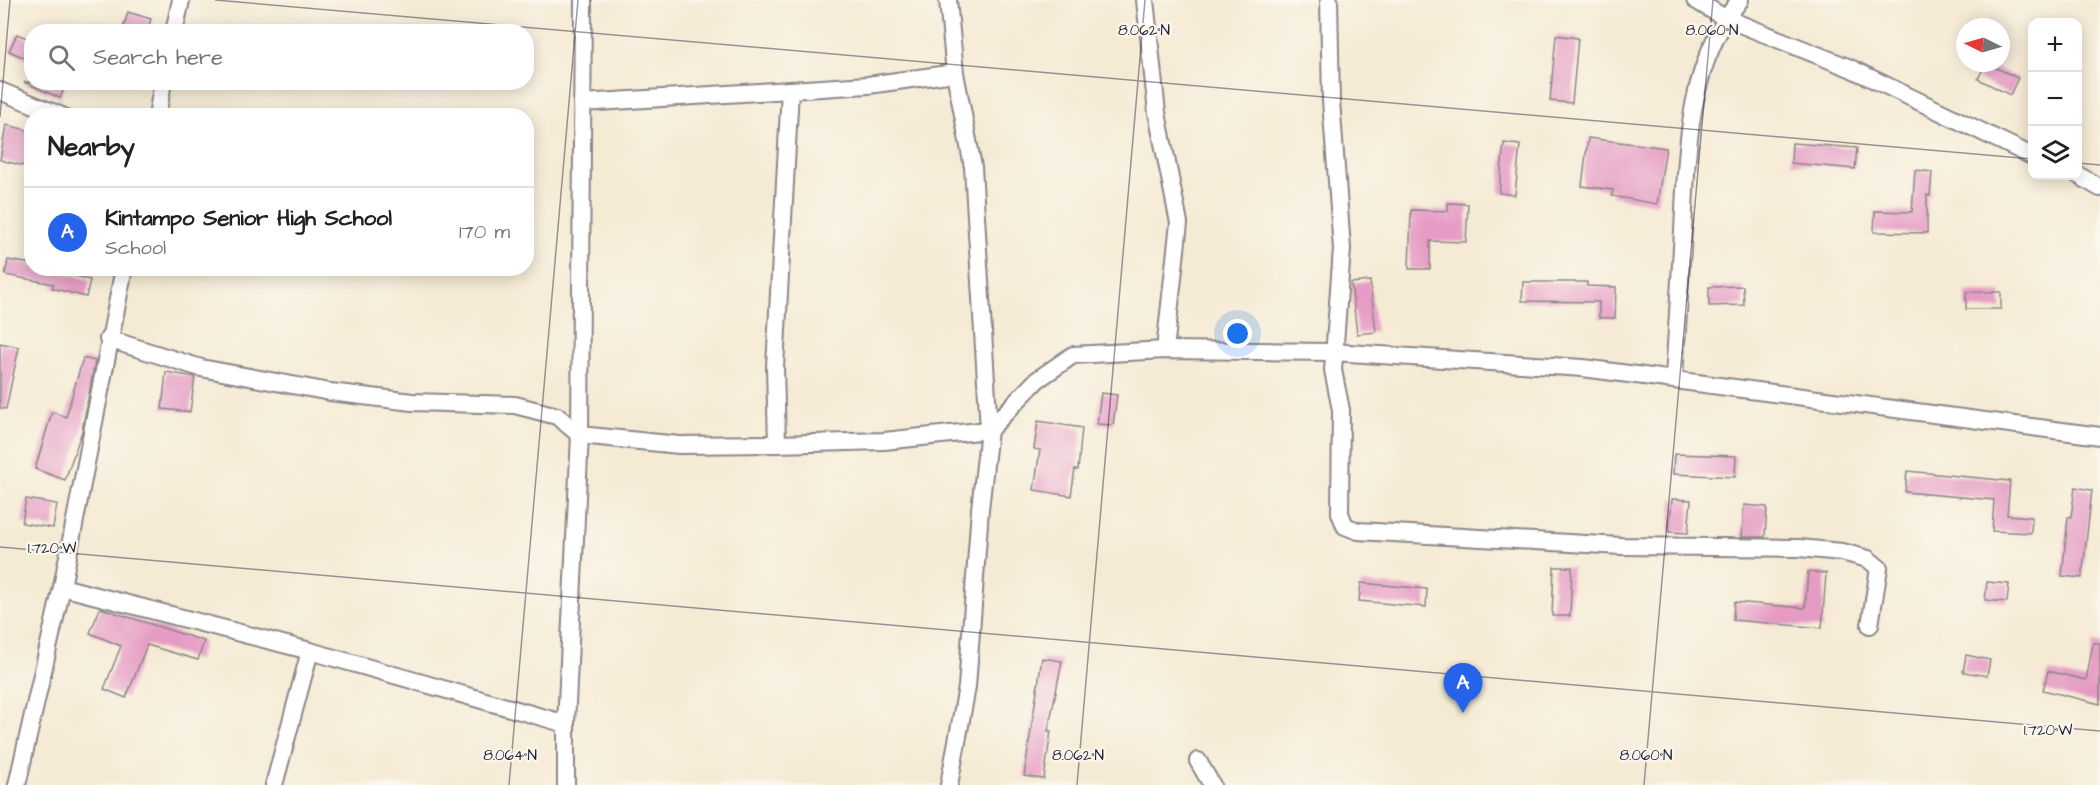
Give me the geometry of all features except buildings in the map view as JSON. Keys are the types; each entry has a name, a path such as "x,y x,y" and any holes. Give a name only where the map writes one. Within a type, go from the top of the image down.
{"street":[{"path":"176,24 181,0"},
{"path":"566,785 566,724 580,435 583,0"},
{"path":"948,0 955,73 973,167 989,430 980,509 967,687 949,785"},
{"path":"1145,0 1157,113 1179,223 1164,350"},
{"path":"1329,0 1330,100 1342,249 1340,304 1334,352 1335,387 1341,410 1340,513 1345,526 1358,531 1520,541 1842,552 1868,559 1879,568 1870,625"},
{"path":"1695,0 1725,18 1850,68 2028,154"},
{"path":"1674,378 1692,113 1705,62 1725,18 1740,0"},
{"path":"582,103 868,85 955,73"},
{"path":"159,108 162,90"},
{"path":"777,444 775,367 790,90"},
{"path":"0,91 42,108"},
{"path":"2082,177 2100,188"},
{"path":"17,785 63,587 108,339 122,276"},
{"path":"108,339 201,368 330,392 412,402 515,405 557,416 580,435 679,445 884,441 989,430 1037,380 1073,355 1164,350 1334,352 1501,362 1674,378 2100,436"},
{"path":"63,587 310,651 566,724"},
{"path":"274,785 310,651"},
{"path":"1198,761 1212,785"}],"place":[{"name":"Kintampo Senior High School","path":"1463,713"}]}
